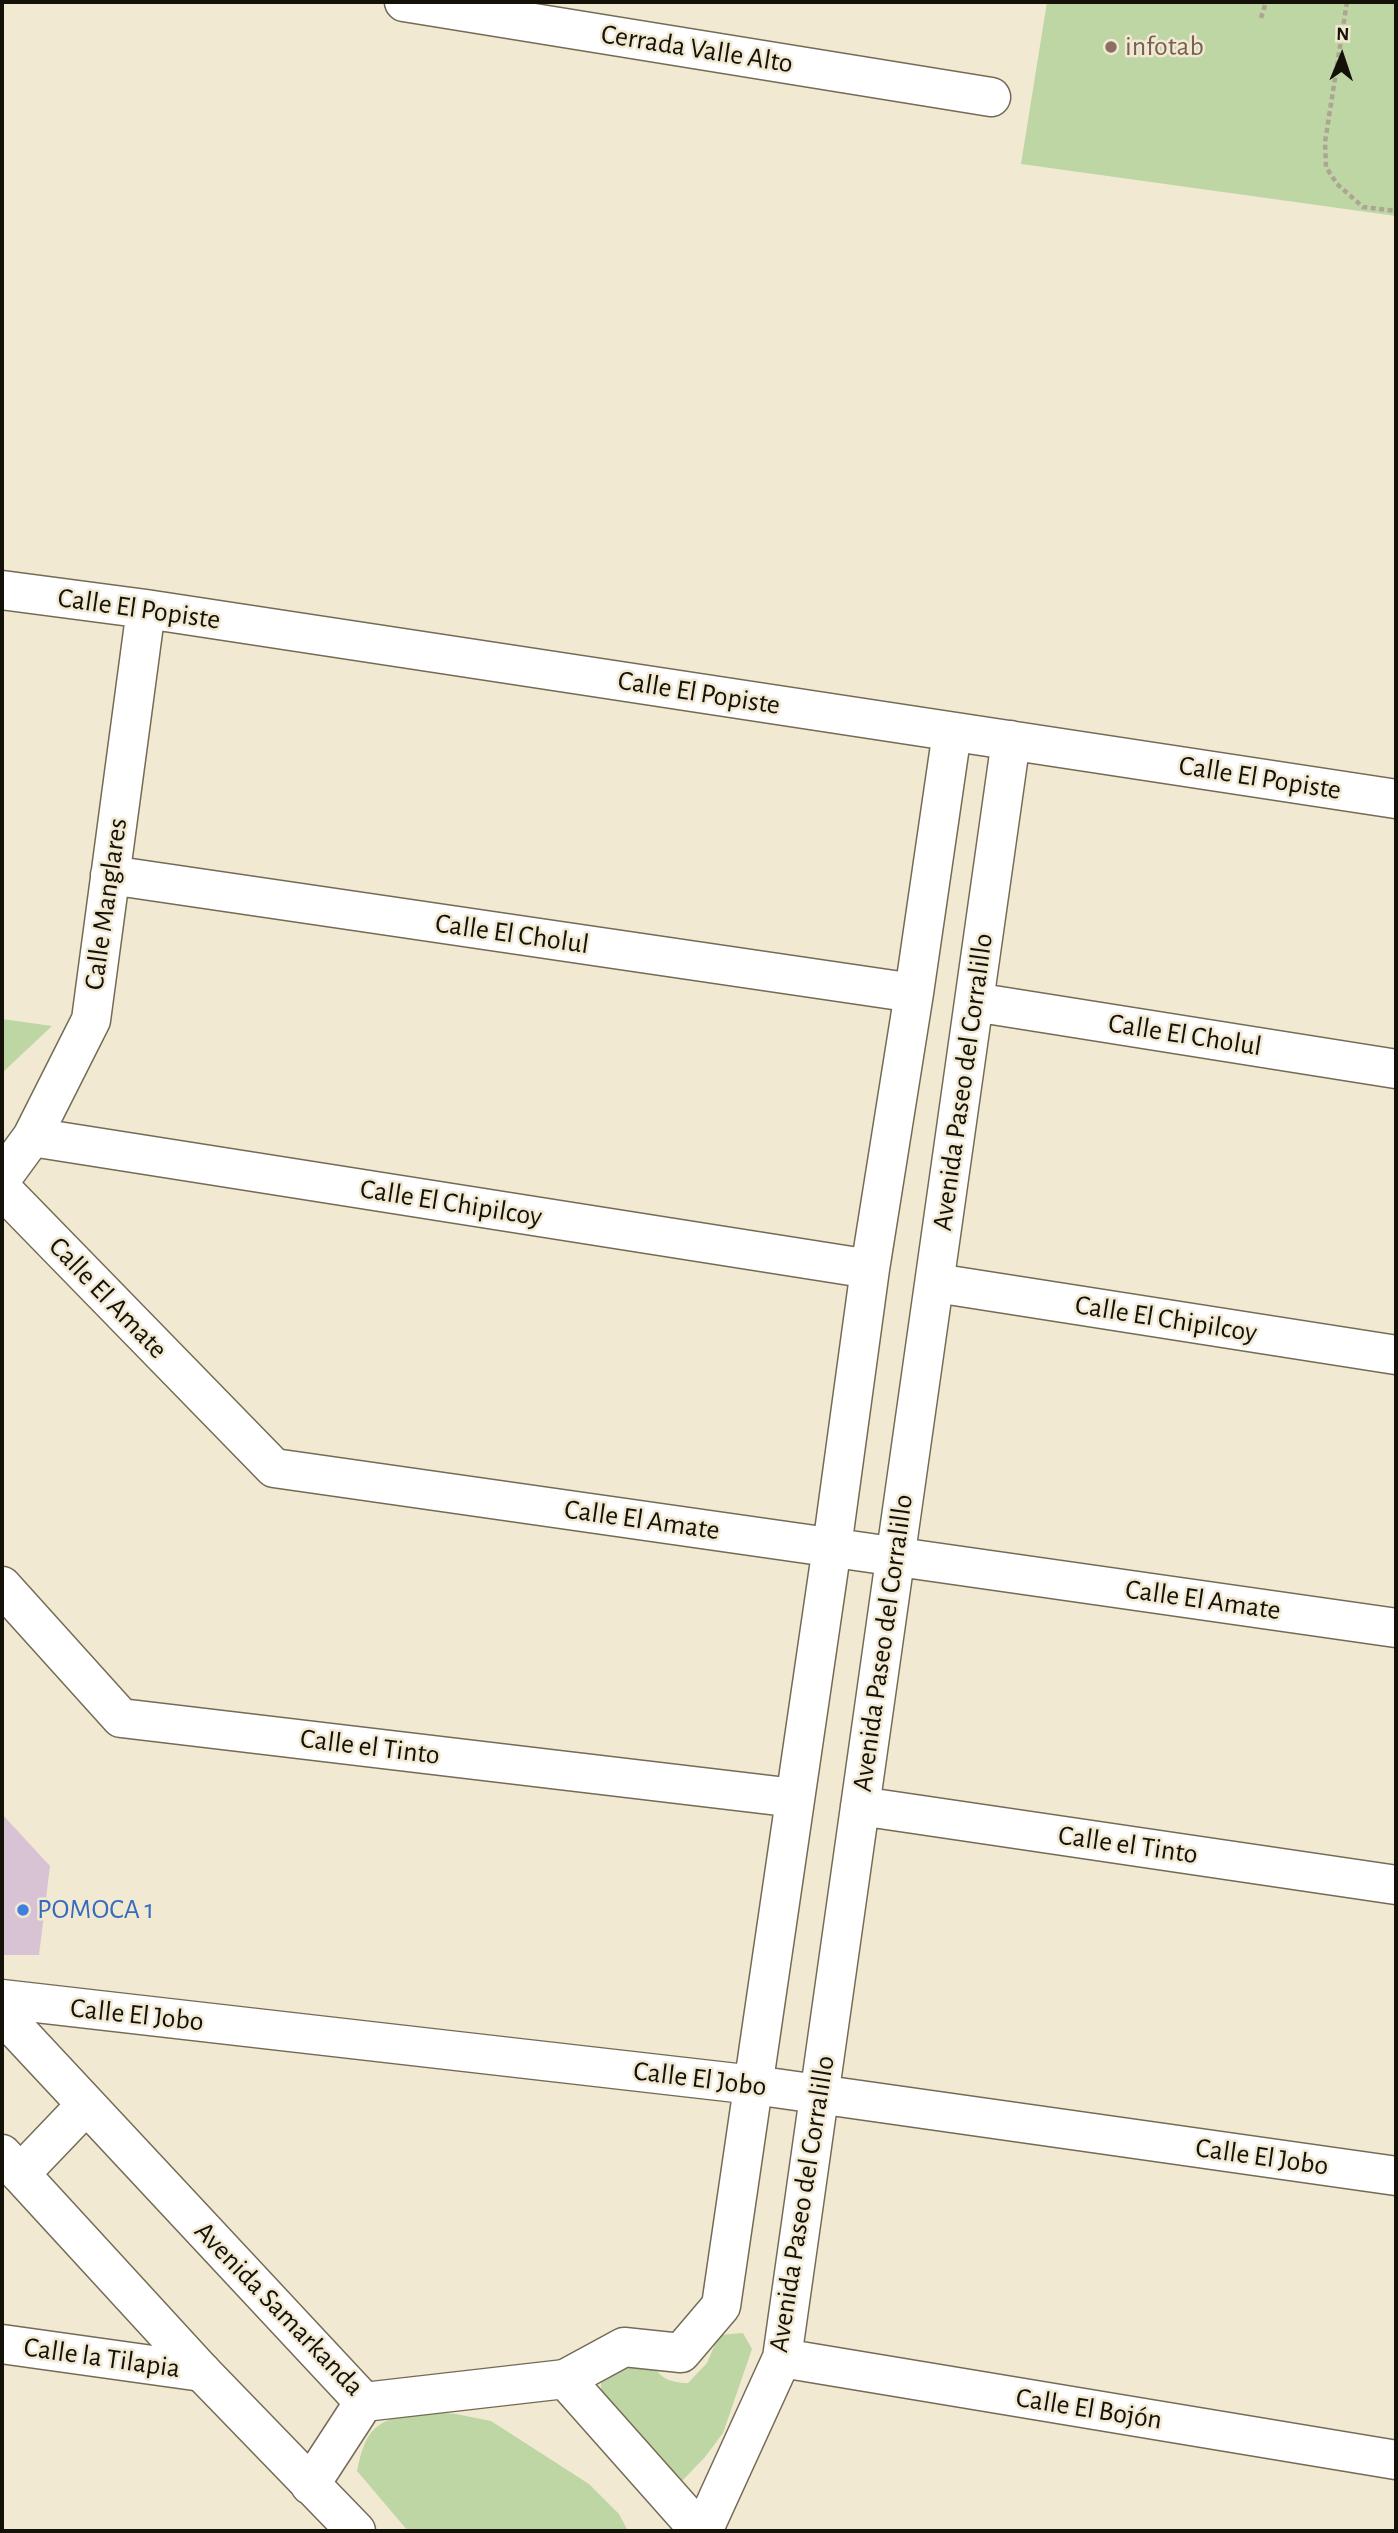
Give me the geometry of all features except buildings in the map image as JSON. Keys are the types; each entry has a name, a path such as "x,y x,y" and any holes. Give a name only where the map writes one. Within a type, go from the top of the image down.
{"street":[{"name":"Cerrada Valle Alto","path":"404,2 991,97"},
{"name":"Calle El Popiste","path":"2,590 146,609 1396,799"},
{"name":"Calle Manglares","path":"2,1178 32,1137 91,1020 146,609"},
{"path":"701,2531 565,2379 624,2347 681,2353 721,2306 870,1269 952,732"},
{"name":"Avenida Paseo del Corralillo","path":"701,2531 782,2358 1011,740"},
{"name":"Calle El Cholul","path":"110,875 914,993"},
{"name":"Calle El Cholul","path":"974,1002 1396,1069"},
{"name":"Calle El Chipilcoy","path":"32,1137 870,1269"},
{"name":"Calle El Amate","path":"2,1189 274,1468 1396,1629"},
{"name":"Calle El Chipilcoy","path":"936,1283 1396,1355"},
{"name":"Calle el Tinto","path":"2,1586 121,1718 795,1798"},
{"name":"Calle el Tinto","path":"860,1805 1396,1885"},
{"name":"Calle El Jobo","path":"2,1999 754,2085 1396,2176"},
{"name":"Avenida Samarkanda","path":"2,2014 364,2402 565,2379"},
{"path":"86,2105 11,2164 202,2372 356,2531"},
{"name":"Calle la Tilapia","path":"2,2344 202,2372"},
{"name":"Calle El Bojón","path":"782,2358 1396,2460"},
{"path":"310,2484 364,2402"}],"path":[{"path":"1261,18 1266,2"},
{"path":"1347,2 1325,142 1326,167 1337,184 1363,206 1396,211"}],"green space":[{"path":"1047,2 1396,2 1396,216 1021,164"},
{"path":"2,1019 52,1026 2,1073"},
{"path":"743,2333 752,2349 723,2433 682,2481 631,2435 601,2403 601,2380 615,2363 650,2360 665,2378 688,2383 707,2363 719,2335"},
{"path":"415,2411 456,2414 491,2421 589,2484 619,2514 628,2531 408,2531 357,2471 364,2445 374,2429 390,2419"}],"place":[{"name":"infotab","path":"1111,47"},
{"name":"POMOCA 1","path":"23,1910"}]}
